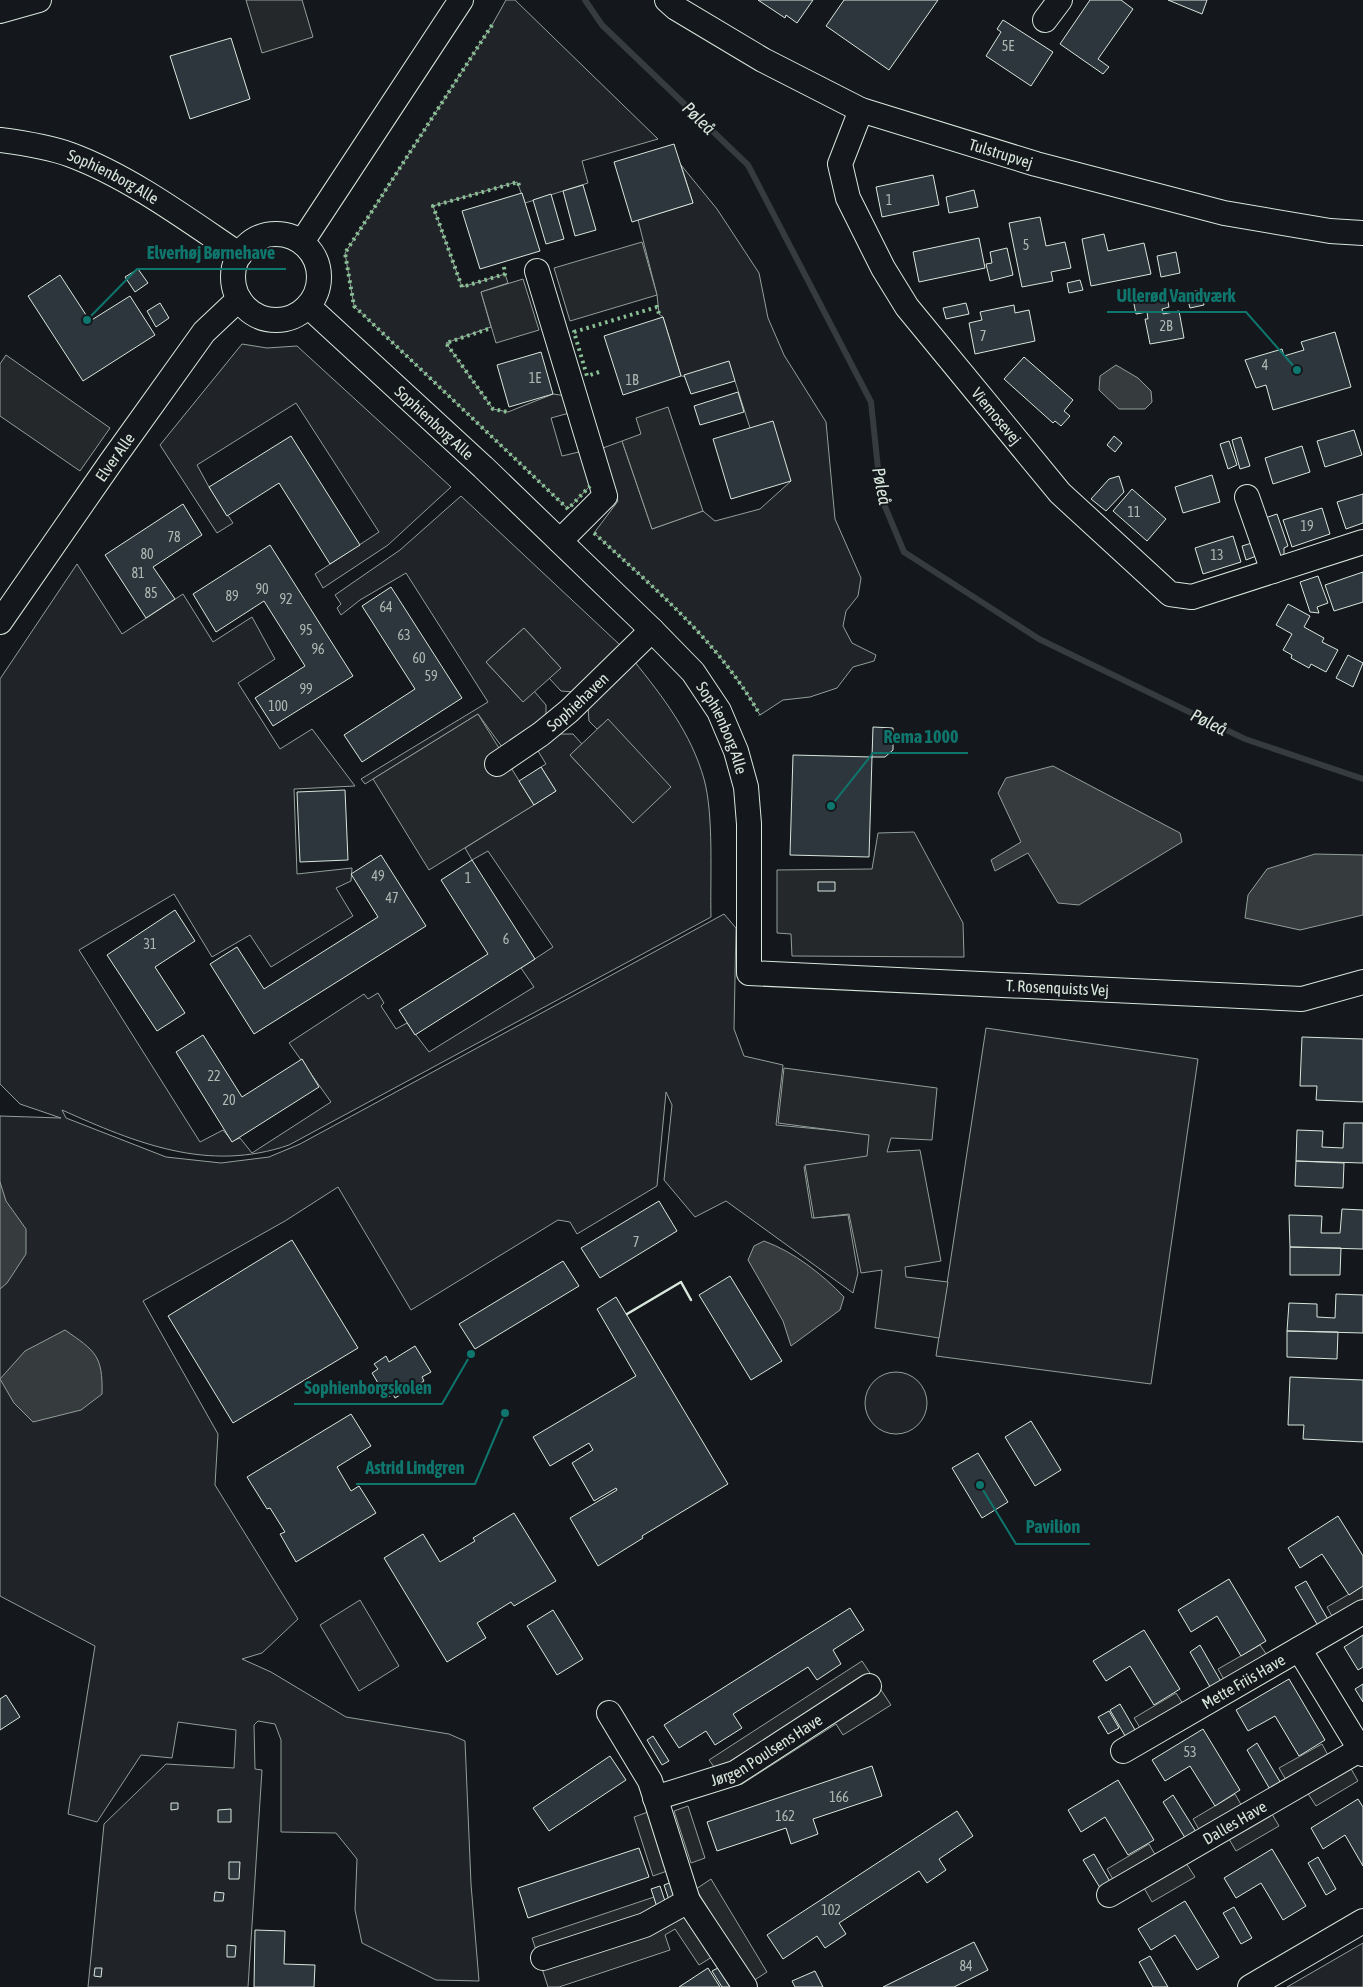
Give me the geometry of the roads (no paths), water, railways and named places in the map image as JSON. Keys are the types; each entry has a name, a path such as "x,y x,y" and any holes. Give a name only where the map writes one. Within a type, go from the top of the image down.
{"street":[{"path":"0,11 39,0"},
{"path":"302,242 461,0"},
{"name":"Tulstrupvej","path":"666,0 676,8 763,60 861,110 1036,164 1224,213 1330,231 1363,233"},
{"path":"1045,20 1060,0"},
{"name":"Viemosevej","path":"861,110 840,164 848,198 883,268 915,318 1060,493 1170,594 1192,597 1363,542"},
{"name":"Sophienborg Alle","path":"0,140 71,155 123,180 240,255"},
{"path":"268,235 289,236 302,242 311,251 320,272 317,291 308,306 289,318 274,320 253,313 239,298 233,281 236,263 240,255 249,244 268,235"},
{"path":"537,271 605,496 560,541"},
{"name":"Elver Alle","path":"0,622 204,332 239,298"},
{"name":"Sophienborg Alle","path":"308,306 560,541 652,630 693,672 719,711 736,751 746,787 749,824 749,973"},
{"path":"1247,497 1274,571"},
{"name":"Sophiehaven","path":"497,764 541,734 569,711 652,630"},
{"name":"T. Rosenquists Vej","path":"749,973 1302,999 1363,982"},
{"name":"Mette Friis Have","path":"1123,1751 1363,1612"},
{"name":"Dalles Have","path":"1109,1895 1362,1750 1299,1649"},
{"name":"Jørgen Poulsens Have","path":"655,1798 735,1773 869,1686"},
{"path":"608,1713 650,1781 688,1901 745,1987"},
{"path":"543,1958 645,1925 688,1901"},
{"path":"1250,1987 1363,1921"}],"waterway":[{"name":"Pøleå","path":"585,0 602,25 748,165 871,402 881,497 904,552 1039,639 1245,739 1363,779"}],"place":[{"name":"Elverhøj Børnehave","path":"87,320"},
{"name":"Ullerød Vandværk","path":"1297,370"},
{"name":"Rema 1000","path":"831,806"},
{"name":"Sophienborgskolen","path":"471,1354"},
{"name":"Astrid Lindgren","path":"505,1413"},
{"name":"Pavilion","path":"980,1485"}]}
